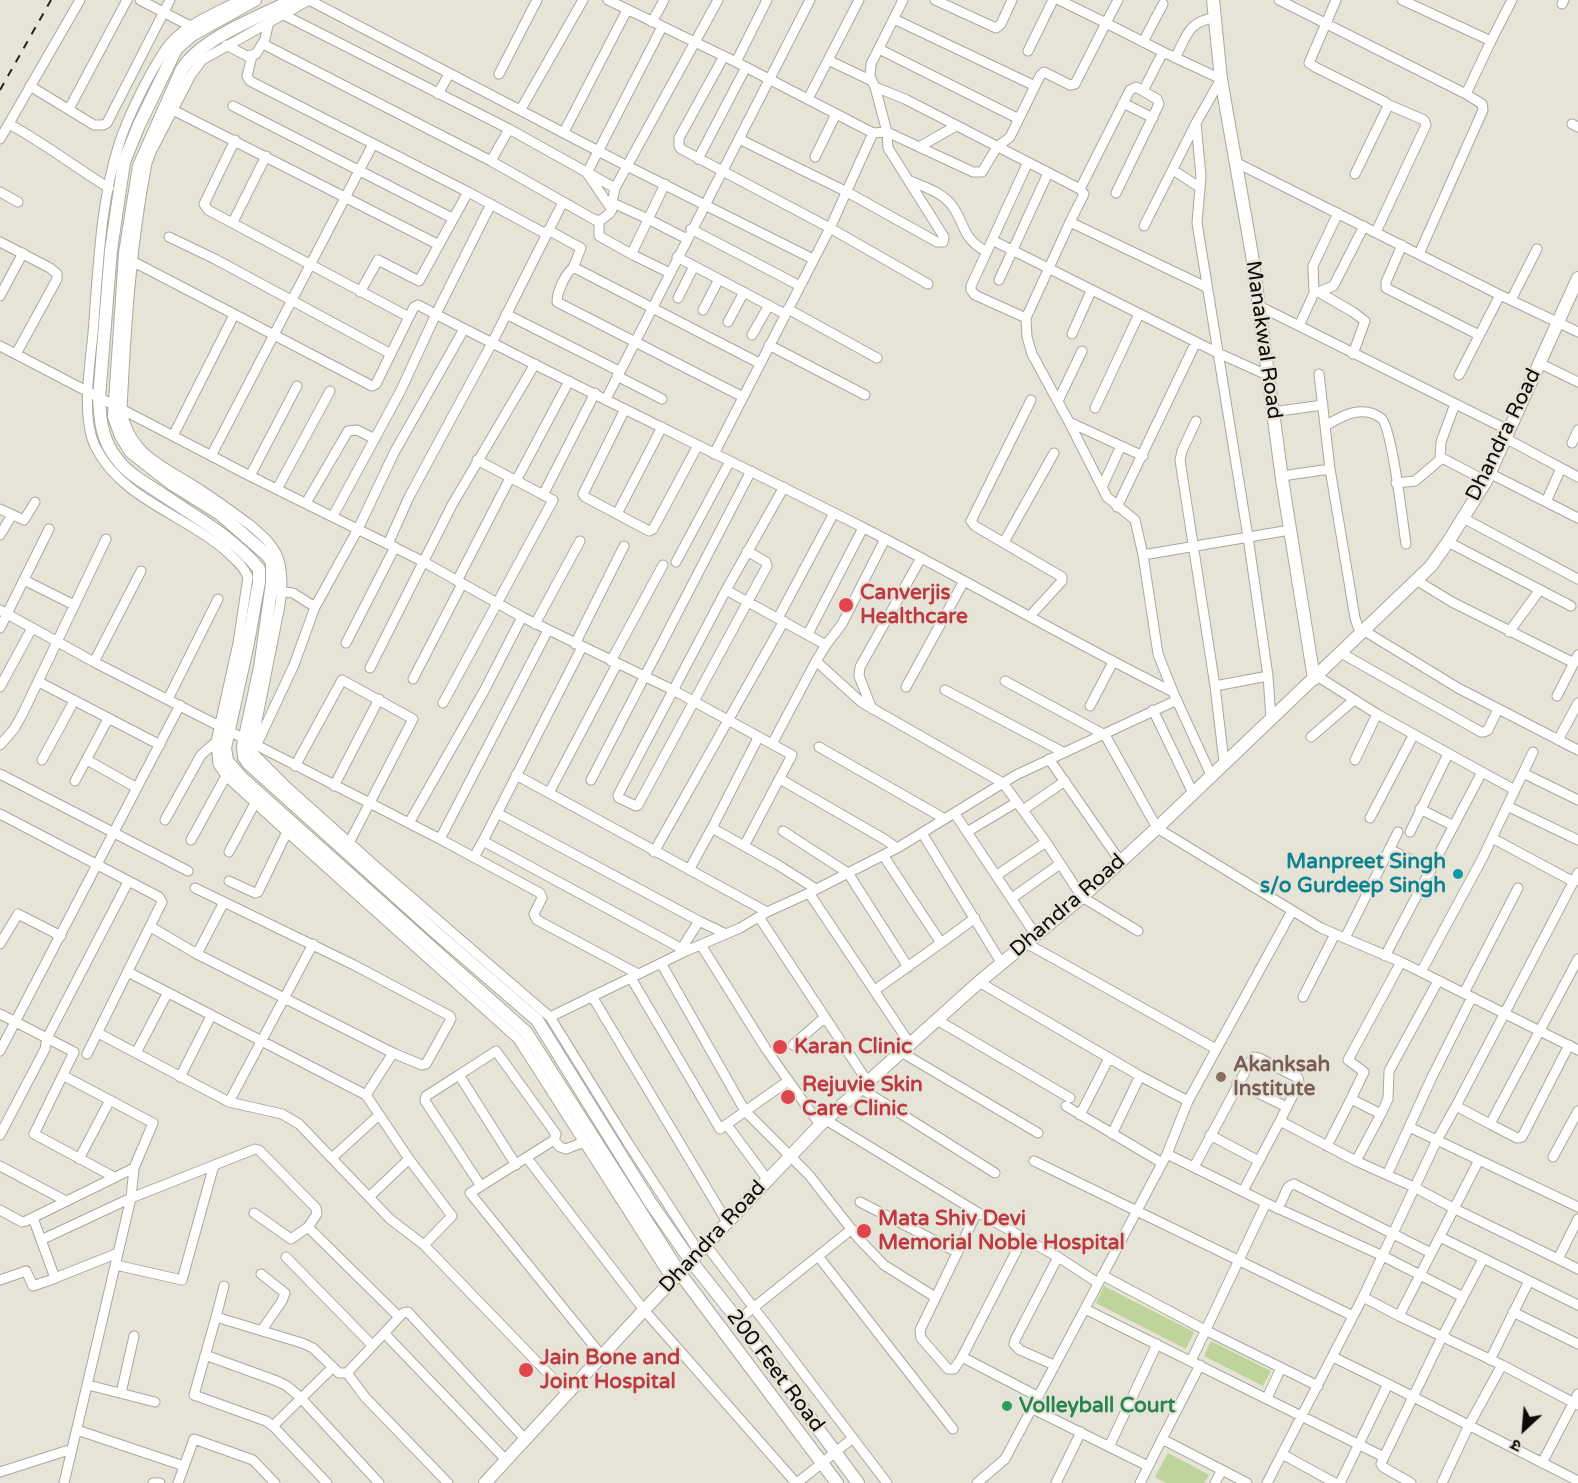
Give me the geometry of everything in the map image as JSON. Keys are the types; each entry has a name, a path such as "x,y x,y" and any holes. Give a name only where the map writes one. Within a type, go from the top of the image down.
{"street":[{"path":"0,139 80,0"},
{"path":"69,109 127,0"},
{"path":"140,0 190,26"},
{"path":"30,86 94,125 107,123 170,0"},
{"path":"165,820 201,755 216,742 224,729 248,643 259,582 259,569 220,534 130,473 116,459 105,439 94,395 98,259 109,188 119,145 141,94 165,50 179,33 240,0"},
{"path":"94,395 124,162 176,49 192,35 255,0"},
{"path":"118,408 125,253 139,166 189,58 209,43 293,0"},
{"path":"813,258 449,74 309,0 202,60 191,75 147,163 132,261 118,408 114,417 121,436 131,452 172,484 220,514 272,562 276,591 260,667 250,743 251,751 349,843 550,1017 699,1253 754,1307 887,1483"},
{"path":"499,74 537,0"},
{"path":"520,109 583,0"},
{"path":"652,22 664,0"},
{"path":"263,44 491,161 598,220 606,218 612,207 615,188 718,0"},
{"path":"736,62 767,0"},
{"path":"606,399 810,0"},
{"path":"808,99 859,0"},
{"path":"739,139 847,192 937,242 943,242 944,237 888,148 887,132 869,69 903,0"},
{"path":"935,0 949,3 996,28 1001,24 1012,0"},
{"path":"1028,51 1053,0"},
{"path":"1059,0 1078,4 1106,23 1221,79 1144,226"},
{"path":"612,1 873,133 887,132 978,173 985,170 997,147 1010,137 1044,72 1070,85 1075,84 1118,0"},
{"name":"Manakwal Road","path":"1213,0 1221,79 1237,163 1290,530 1316,678"},
{"path":"1279,0 1482,103 1483,110 1419,254"},
{"path":"1336,0 1309,63 1315,68 1424,120 1426,125 1376,232"},
{"path":"1402,0 1418,3 1491,41"},
{"path":"1466,94 1512,0"},
{"path":"1143,42 1163,4"},
{"path":"564,132 627,10"},
{"path":"284,15 509,129 615,188"},
{"path":"1176,57 1195,23 1203,19 1215,18"},
{"path":"894,19 1035,86"},
{"path":"269,21 263,44 252,56 247,76 250,81 581,248 557,296 557,302 743,397"},
{"path":"586,173 662,27"},
{"path":"226,45 242,54 252,56"},
{"path":"879,49 1019,119"},
{"path":"1143,91 1163,52"},
{"path":"724,56 678,142 681,149 830,228 928,284"},
{"path":"828,60 1080,189 1084,194 1026,318 1029,345 1107,497 1135,520 1143,555 1158,654 1211,775"},
{"path":"698,159 746,67"},
{"path":"438,93 449,74"},
{"path":"125,87 141,94"},
{"path":"1080,189 1132,88 1143,91 1159,101 1153,118 1116,192"},
{"path":"1123,103 1153,118"},
{"path":"1356,174 1388,104"},
{"path":"233,106 452,218"},
{"path":"173,110 439,245"},
{"path":"816,157 836,114"},
{"path":"1196,123 1200,168 1197,223 1269,676 1271,719"},
{"path":"9,124 45,144 109,188"},
{"path":"920,147 956,126"},
{"path":"491,161 509,129"},
{"path":"714,454 830,228 873,133"},
{"path":"234,140 204,206 409,317"},
{"path":"211,456 373,144"},
{"path":"232,222 266,156"},
{"path":"1026,318 975,295 971,286 1028,162"},
{"path":"1237,163 1578,332"},
{"path":"1173,170 1199,187"},
{"path":"586,173 612,207 648,219 687,238"},
{"path":"999,280 1048,173"},
{"path":"907,179 933,191 948,202 973,244 987,252"},
{"path":"633,255 633,249 665,184"},
{"path":"0,192 18,202"},
{"path":"360,292 378,260 419,281 468,192"},
{"path":"346,643 391,546 409,497 492,343 563,202"},
{"path":"333,516 401,390 491,204"},
{"path":"1338,213 1313,266 1312,273 1317,291 1365,321 1353,354"},
{"path":"918,231 929,215"},
{"path":"598,220 598,234 602,239 670,273"},
{"path":"1070,222 1206,287"},
{"path":"1299,326 1317,291 1333,286 1335,283 1364,226"},
{"path":"691,229 800,286"},
{"path":"169,237 215,259 391,354"},
{"path":"992,240 1091,291 1267,375"},
{"path":"0,242 50,268 57,274 57,279 16,354"},
{"path":"1402,245 1386,282 1386,288 1479,336"},
{"path":"1511,300 1537,249"},
{"path":"0,296 23,254"},
{"path":"677,257 877,358"},
{"path":"132,261 374,386 416,305 885,539 1175,696"},
{"path":"678,298 694,266"},
{"path":"573,268 652,306 759,363"},
{"name":"Dhandra Road","path":"485,1483 644,1310 823,1122 979,982 1082,897 1316,678 1431,566 1488,477 1578,278"},
{"path":"703,310 719,279"},
{"path":"1072,334 1091,291"},
{"path":"728,322 744,292"},
{"path":"1460,375 1500,295"},
{"path":"752,335 769,305"},
{"path":"1259,306 1455,404 1578,477"},
{"path":"506,314 662,399"},
{"path":"1095,408 1139,314"},
{"path":"173,436 234,315"},
{"path":"250,743 294,665 315,607 358,529 394,453 464,329"},
{"path":"1117,507 1196,342"},
{"path":"769,345 864,396"},
{"path":"0,346 250,476 424,562 535,624 673,690 792,755 744,846"},
{"path":"1058,400 1082,351"},
{"path":"1539,363 1578,382"},
{"path":"370,668 452,505 535,364"},
{"path":"1319,374 1330,469 1356,624 1363,632 1498,709 1578,750"},
{"path":"413,679 513,479 569,381"},
{"path":"250,476 297,386"},
{"path":"277,489 330,391"},
{"path":"543,495 595,393"},
{"path":"1030,400 971,521 975,526 1062,577 1062,581 1030,616"},
{"path":"1440,459 1441,442 1455,404"},
{"path":"1272,412 1323,405"},
{"path":"626,409 583,494 649,531 653,529 698,446"},
{"path":"1325,426 1346,413 1354,411 1381,418 1389,437 1406,544"},
{"path":"1196,421 1180,460 1215,686 1224,762"},
{"path":"1070,422 1143,456"},
{"path":"617,514 662,427"},
{"path":"306,502 348,431 357,430 375,439"},
{"path":"1572,443 1578,430"},
{"path":"1102,487 1121,446"},
{"path":"1004,542 1054,453"},
{"path":"1396,483 1415,481 1440,459 1447,459 1578,518"},
{"path":"443,702 553,502 477,460"},
{"path":"676,562 730,461"},
{"path":"1546,502 1561,468"},
{"path":"1282,476 1330,469"},
{"path":"591,780 751,471"},
{"path":"747,551 768,564 638,806 619,798 618,795 726,590 747,551 784,487"},
{"path":"0,509 24,520 35,502"},
{"path":"654,852 729,722 834,513"},
{"path":"0,535 12,515"},
{"path":"1463,518 1578,579"},
{"path":"808,634 863,528"},
{"path":"0,628 4,612 24,580 49,529"},
{"path":"1143,555 1290,530"},
{"path":"0,745 14,729 39,682 106,539"},
{"path":"772,744 816,661 842,624 885,539"},
{"path":"535,624 580,541"},
{"path":"1448,542 1571,606"},
{"path":"474,857 516,775 624,546"},
{"path":"873,709 858,672 921,558"},
{"path":"549,794 663,565"},
{"path":"94,662 141,571"},
{"path":"24,580 74,605"},
{"path":"1416,580 1509,632 1576,659 1557,696"},
{"path":"906,687 964,581"},
{"path":"726,590 826,645"},
{"path":"276,591 293,593 315,607"},
{"path":"1509,632 1539,591"},
{"path":"168,699 218,599"},
{"path":"4,612 94,662 440,839 542,895 534,914 537,920 634,976 718,1128 722,1129 788,1081"},
{"path":"409,824 484,691 522,617"},
{"path":"0,687 32,628"},
{"path":"440,839 548,630"},
{"path":"1341,653 1481,732 1488,730 1498,709"},
{"path":"816,661 861,702 1003,783 1082,897 1138,931"},
{"path":"1090,706 1113,662"},
{"path":"1215,686 1269,676"},
{"path":"1316,678 1515,790"},
{"path":"295,766 340,681 379,699 413,719 349,843"},
{"path":"1005,681 1105,735 1157,828 1292,911 1335,934 1401,962 1575,1048 1522,1137 1513,1137 1456,1106"},
{"path":"39,682 160,745"},
{"path":"945,690 1063,752"},
{"path":"550,1017 684,950 726,934 897,848 1003,783 1063,752 1105,735 1175,696"},
{"path":"334,786 379,699"},
{"path":"1311,737 1354,700"},
{"path":"42,760 74,701"},
{"path":"1558,740 1578,703"},
{"path":"0,1051 180,705"},
{"path":"1152,710 1193,793"},
{"path":"1355,760 1377,714"},
{"path":"75,781 108,719"},
{"path":"224,729 227,761 242,778 526,1032 676,1276"},
{"path":"1370,818 1414,734"},
{"path":"689,870 758,738"},
{"path":"216,742 218,764 226,776 513,1034 525,1048 584,1142 676,1276 837,1483"},
{"name":"200 Feet Road","path":"250,743 244,757 248,763 443,939 537,1020 650,1202 699,1253 738,1320 858,1483"},
{"path":"819,747 945,819"},
{"path":"1421,972 1492,838 1533,752"},
{"path":"1410,832 1448,754"},
{"path":"1049,759 1120,861"},
{"path":"87,760 137,788"},
{"path":"1385,956 1482,772"},
{"path":"1523,773 1578,800"},
{"path":"0,774 188,871"},
{"path":"516,775 689,870 763,915 863,1085 994,1173"},
{"path":"191,840 226,776"},
{"path":"780,779 897,848"},
{"path":"967,832 1065,781"},
{"path":"229,852 255,803"},
{"path":"1507,806 1578,840"},
{"path":"1420,809 1454,826"},
{"path":"497,813 726,934"},
{"path":"0,814 159,897 162,902 87,1054"},
{"path":"955,814 1012,898 1031,938 1216,1048"},
{"path":"712,828 744,846 812,891 875,990 905,1048 1038,1133"},
{"path":"783,831 848,873 908,967"},
{"path":"229,881 249,891 258,892 287,832"},
{"path":"1345,938 1398,832"},
{"path":"922,833 1002,964"},
{"path":"1267,1483 1363,1297 1437,1140 1576,877 1492,838"},
{"path":"483,841 684,950"},
{"path":"997,875 1046,842"},
{"path":"1389,849 1431,870"},
{"path":"883,855 941,943"},
{"path":"1012,898 1060,864"},
{"path":"0,1135 45,1049 47,1038 128,882"},
{"path":"151,927 197,954 284,998 393,1053 424,1065 451,1017 313,944 195,888"},
{"path":"1387,1175 1518,888"},
{"path":"197,954 224,902"},
{"path":"977,1483 1005,1459 1162,1164 1188,1101 1292,911"},
{"path":"0,944 18,914 61,936"},
{"path":"875,990 975,918"},
{"path":"684,950 699,921"},
{"path":"1303,997 1335,934"},
{"path":"229,1102 313,944"},
{"path":"701,945 788,1081 823,1122 1058,1257 1317,1386"},
{"path":"1490,1124 1578,959"},
{"path":"1327,1146 1364,1072 1348,1060 1401,962"},
{"path":"661,963 746,1111 809,1175 884,1265 935,1296"},
{"path":"128,972 366,1095 409,1159 452,1215 424,1245"},
{"path":"1356,1161 1388,1099 1389,1071 1438,981"},
{"path":"979,982 1140,1076 1188,1101"},
{"path":"136,1053 167,993"},
{"path":"592,996 727,1222"},
{"path":"0,1014 74,1052 34,1134 114,1177"},
{"path":"180,1077 211,1016"},
{"path":"793,1045 824,1018"},
{"path":"936,1020 1068,1102 1080,1115 1162,1164"},
{"path":"98,1033 229,1102 273,1112 299,1124 400,1228 424,1245 567,1393"},
{"path":"481,1186 425,1101 426,1096 496,1051 556,1134 554,1140 516,1165 481,1186 471,1192 470,1195 602,1356"},
{"path":"366,1095 393,1053"},
{"path":"1194,1167 1253,1057 1296,1076 1299,1083 1243,1191"},
{"path":"1080,1115 1109,1058"},
{"path":"459,1075 516,1165"},
{"path":"64,1076 153,1123 134,1168 131,1198 64,1483"},
{"path":"1112,1134 1140,1076"},
{"path":"1238,1083 1287,1107"},
{"path":"1351,1098 1381,1114"},
{"path":"79,1159 110,1100"},
{"path":"1553,1158 1578,1111"},
{"path":"333,1157 379,1115"},
{"path":"1280,1121 1356,1161 1414,1187 1578,1269"},
{"path":"727,1125 767,1179"},
{"path":"1409,1127 1578,1207"},
{"path":"1210,1135 1259,1161"},
{"path":"554,1140 560,1147 566,1149 584,1142"},
{"path":"41,1240 131,1198 252,1150 259,1150 316,1208 317,1214 308,1227 291,1239 254,1213"},
{"path":"1167,1154 1278,1209 1383,1256 1463,1297"},
{"path":"526,1158 644,1310 796,1483 853,1438"},
{"path":"369,1197 409,1159"},
{"path":"1399,1316 1479,1160"},
{"path":"1034,1161 1353,1316"},
{"path":"116,1265 182,1280 214,1165"},
{"path":"0,1166 66,1201"},
{"path":"0,1210 22,1222 134,1168"},
{"path":"1278,1209 1288,1187 1294,1184 1431,1253"},
{"path":"860,1202 957,1252"},
{"path":"1140,1483 1195,1363 1205,1330 1266,1203"},
{"path":"977,1212 920,1330 921,1338 948,1369 954,1369 962,1357 1023,1238"},
{"path":"33,1218 53,1276 56,1278"},
{"path":"1558,1258 1578,1219"},
{"path":"308,1227 399,1317"},
{"path":"738,1320 852,1229"},
{"path":"1440,1237 1578,1305"},
{"path":"0,1280 26,1270 33,1286 118,1253"},
{"path":"818,1256 953,1429"},
{"path":"286,1257 372,1345"},
{"path":"1054,1365 1020,1350 1014,1344 1058,1257"},
{"path":"1411,1483 1383,1467 1384,1457 1442,1336 1483,1259"},
{"path":"261,1274 285,1293 262,1330"},
{"path":"1490,1360 1529,1281"},
{"path":"224,1286 194,1395 260,1418 273,1426 327,1483"},
{"path":"1363,1297 1577,1400 1542,1463"},
{"path":"1085,1309 1360,1443 1384,1457"},
{"path":"216,1317 313,1348 339,1373 347,1373 403,1313 408,1312 525,1439"},
{"path":"1514,1312 1578,1344"},
{"path":"384,1334 506,1460"},
{"path":"121,1393 134,1336"},
{"path":"1109,1447 1157,1344"},
{"path":"205,1355 287,1386 300,1397 379,1483"},
{"path":"962,1357 1038,1396"},
{"path":"1333,1357 1578,1481"},
{"path":"1442,1483 1469,1425 1502,1365"},
{"path":"273,1426 333,1367"},
{"path":"1267,1398 1281,1368"},
{"path":"347,1373 365,1397 448,1483"},
{"path":"88,1384 155,1402"},
{"path":"1340,1483 1388,1384"},
{"path":"1031,1408 1148,1466"},
{"path":"77,1430 184,1466"},
{"path":"1056,1483 1081,1432"},
{"path":"178,1483 194,1439 254,1460 275,1483"},
{"path":"1162,1439 1247,1483"},
{"path":"0,1472 72,1449"},
{"path":"1282,1455 1335,1483"},
{"path":"1215,1483 1222,1470"},
{"path":"988,1474 994,1483"},
{"path":"153,1483 160,1483"}],"green space":[{"path":"1104,1286 1194,1332 1186,1349 1096,1303"},
{"path":"1211,1341 1271,1371 1263,1386 1204,1356"},
{"path":"1168,1453 1209,1475 1204,1483 1166,1483 1155,1477"}],"railway":[{"path":"0,90 51,0"}],"place":[{"name":"Canverjis Healthcare","path":"846,605"},
{"name":"Manpreet Singh s/o Gurdeep Singh","path":"1458,874"},
{"name":"Karan Clinic","path":"780,1047"},
{"name":"Akanksah Institute","path":"1221,1077"},
{"name":"Rejuvie Skin Care Clinic","path":"788,1097"},
{"name":"Mata Shiv Devi Memorial Noble Hospital","path":"864,1231"},
{"name":"Jain Bone and Joint Hospital","path":"526,1370"},
{"name":"Volleyball Court","path":"1007,1406"}]}
